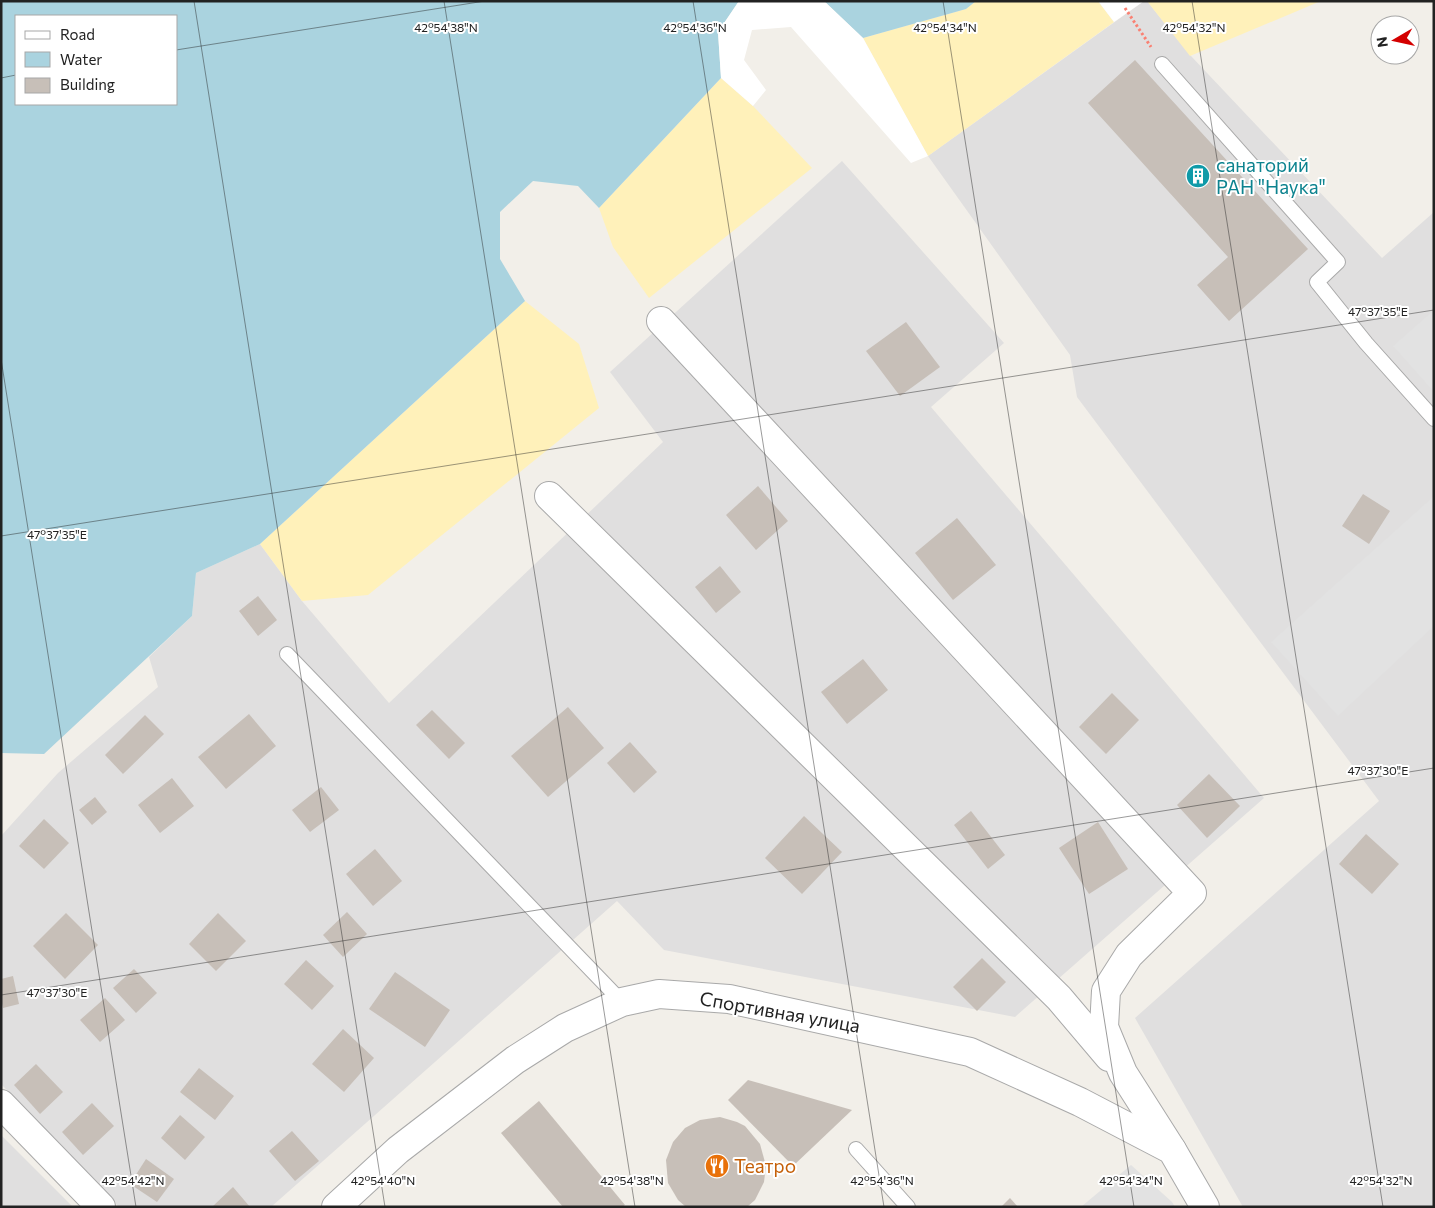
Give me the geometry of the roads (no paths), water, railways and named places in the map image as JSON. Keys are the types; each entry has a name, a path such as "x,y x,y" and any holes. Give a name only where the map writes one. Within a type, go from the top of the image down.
{"street":[{"path":"661,321 1192,893 1129,955 1106,991 1104,1027 1122,1073"},
{"path":"549,496 1059,998 1122,1073 1172,1150 1205,1207"},
{"name":"Спортивная улица","path":"336,1207 398,1150 515,1060 565,1028 622,1002 659,994 729,999 970,1052 1057,1092 1172,1150"},
{"path":"1,1104 101,1207"}],"lane":[{"path":"1162,64 1338,262 1317,282 1366,343 1434,419"},
{"path":"287,654 622,1002"},
{"path":"856,1149 908,1207"}],"water":[{"path":"1,1 739,1 718,32 721,78 599,208 578,186 533,181 500,212 500,259 525,301 260,544 196,573 192,616 44,754 1,753"},
{"path":"824,1 976,1 966,9 863,38"}],"place":[{"name":"санаторий РАН \"Наука\"","path":"1198,176"},
{"name":"Театро","path":"717,1166"}]}
